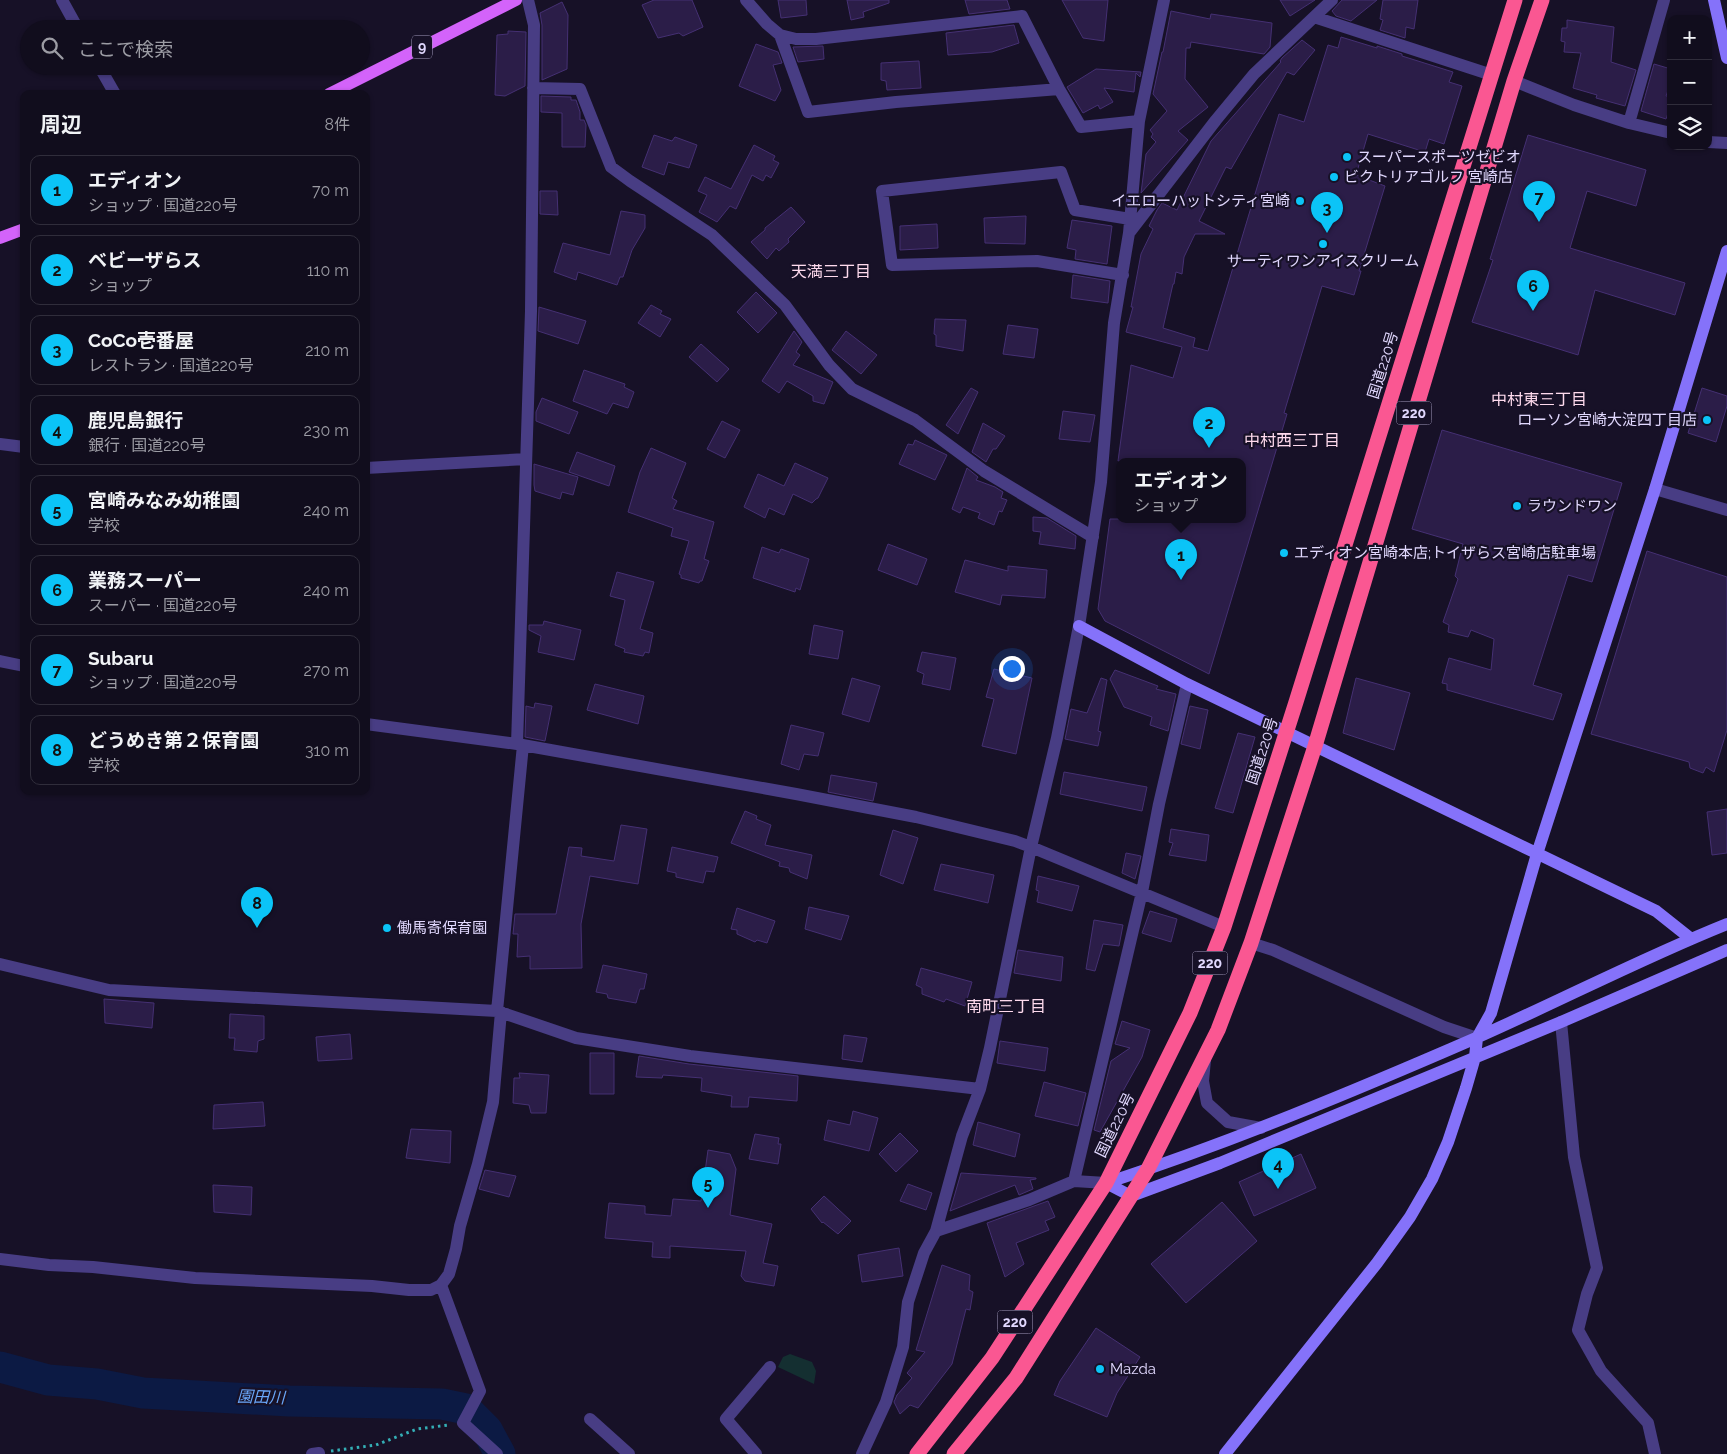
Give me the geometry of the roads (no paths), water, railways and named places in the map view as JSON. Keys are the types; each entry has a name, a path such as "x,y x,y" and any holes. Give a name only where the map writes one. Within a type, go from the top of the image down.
{"highway":[{"name":"国道220号","path":"917,1454 992,1358 1106,1183 1190,1013 1224,927 1514,0"},
{"name":"220","path":"954,1454 1016,1378 1148,1170 1218,1030 1251,943 1315,746 1514,81 1542,0"}],"main road":[{"name":"9","path":"370,73 516,0"},
{"name":"9","path":"337,90 367,75"},
{"path":"0,238 20,230"}],"street":[{"path":"62,0 73,20"},
{"path":"0,1259 195,1278 372,1286 409,1290 430,1290 441,1286 449,1274 493,1102 520,744 531,311 534,88 534,25 528,0"},
{"path":"746,0 767,24 780,35 796,39 816,39 1022,16 1059,89 1082,127 1139,121"},
{"path":"862,1454 886,1402 903,1347 908,1302 924,1253 936,1231 962,1136 980,1089 1031,847 1057,738 1080,626 1101,482 1114,324 1130,233 1139,121 1164,0"},
{"path":"1130,233 1210,127 1254,74 1332,0"},
{"path":"1629,123 1664,0"},
{"path":"1714,0 1727,58"},
{"path":"1314,17 1492,75"},
{"path":"780,35 808,112 896,102 1059,89"},
{"path":"104,75 113,90"},
{"path":"1514,81 1574,105 1629,123 1667,132"},
{"path":"534,88 580,89 611,167 630,182 712,236 785,305 829,365 852,389 915,420 984,471 1092,537"},
{"path":"1712,142 1727,143"},
{"path":"1122,275 1037,261 892,265 882,191 1061,172 1075,210 1130,219"},
{"path":"1225,1454 1377,1263 1410,1217 1432,1179 1445,1149 1475,1057 1477,1038 1491,1012 1537,854 1654,489 1727,251"},
{"path":"0,444 20,446"},
{"path":"370,468 526,459"},
{"path":"1654,489 1727,510"},
{"path":"1080,626 1187,684 1656,911 1690,938"},
{"path":"0,661 20,665"},
{"path":"1074,1181 1142,892 1159,804 1187,684"},
{"path":"370,725 520,744 916,817 1015,841 1224,927"},
{"path":"936,1231 1029,1200 1074,1181 1106,1183 1148,1170 1261,1128 1477,1038 1690,938 1727,924"},
{"path":"1251,943 1273,950 1444,1027 1477,1038"},
{"path":"1106,1183 1131,1196 1220,1163 1561,1022 1727,950"},
{"path":"0,964 109,990 499,1011 576,1038 690,1056 980,1089"},
{"path":"1561,1022 1574,1157 1597,1268 1587,1294 1578,1330 1601,1371 1648,1423 1655,1454"},
{"path":"1206,1055 1203,1082 1206,1103 1228,1122 1261,1128"},
{"path":"441,1286 480,1391 464,1420 496,1454"},
{"path":"756,1454 726,1418 770,1368"},
{"path":"590,1419 629,1454"}],"waterway":[{"name":"園田川","path":"0,1367 48,1380 97,1384 143,1393 289,1401 442,1404 466,1409 487,1430 500,1454"}],"place":[{"name":"スーパースポーツゼビオ","path":"1347,157"},
{"name":"ビクトリアゴルフ 宮崎店","path":"1334,177"},
{"name":"イエローハットシティ宮崎","path":"1300,201"},
{"name":"Subaru","path":"1539,222"},
{"name":"CoCo壱番屋","path":"1327,233"},
{"name":"サーティワンアイスクリーム","path":"1323,244"},
{"name":"業務スーパー","path":"1533,311"},
{"name":"ローソン宮崎大淀四丁目店","path":"1707,420"},
{"name":"ベビーザらス","path":"1209,448"},
{"name":"ラウンドワン","path":"1517,506"},
{"name":"エディオン宮崎本店;トイザらス宮崎店駐車場","path":"1284,553"},
{"name":"エディオン","path":"1181,580"},
{"name":"どうめき第２保育園","path":"257,928"},
{"name":"働馬寄保育園","path":"387,928"},
{"name":"鹿児島銀行","path":"1278,1189"},
{"name":"宮崎みなみ幼稚園","path":"708,1208"},
{"name":"Mazda","path":"1100,1369"}],"district":[{"name":"天満三丁目","path":"831,271"},
{"name":"中村東三丁目","path":"1539,399"},
{"name":"中村西三丁目","path":"1292,440"},
{"name":"南町三丁目","path":"1006,1006"}]}
